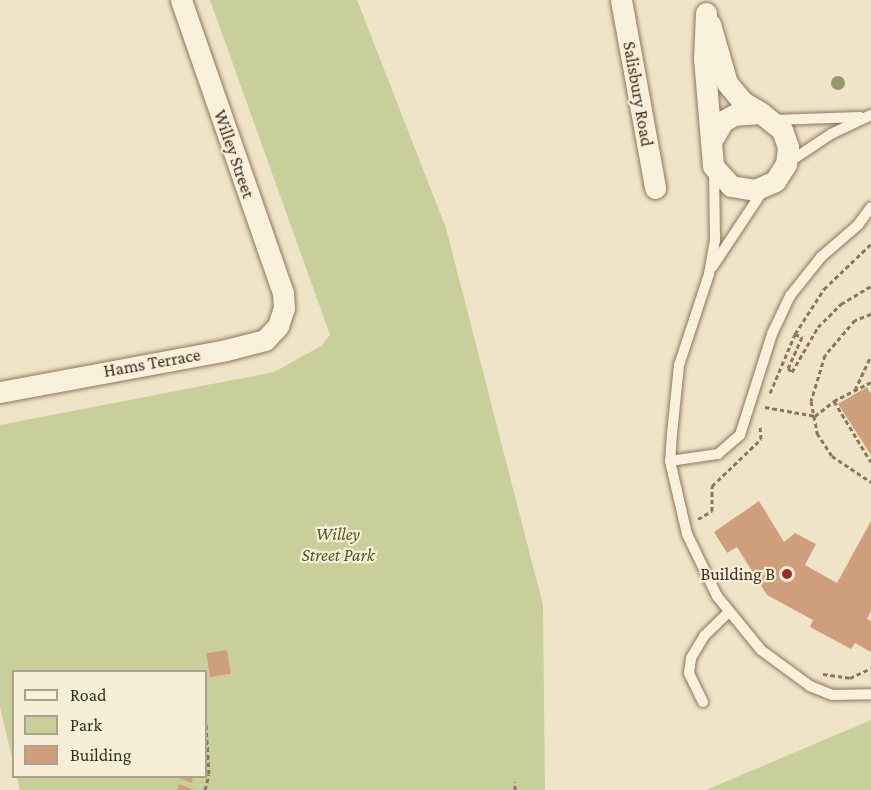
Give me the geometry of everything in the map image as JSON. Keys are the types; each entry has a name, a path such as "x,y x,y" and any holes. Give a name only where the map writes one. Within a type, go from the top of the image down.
{"street":[{"name":"Willey Street","path":"181,0 283,293 284,308"},
{"name":"Salisbury Road","path":"621,0 655,188"},
{"path":"705,6 727,83 743,102 767,117 787,140 786,164 766,186 749,190 731,186 713,166 704,58 705,6"},
{"path":"712,140 723,121 734,115 767,117"},
{"name":"Hams Terrace","path":"0,392 265,340 278,326 284,308"}],"lane":[{"path":"767,117 870,116"},
{"path":"786,164 831,134 870,116"},
{"path":"709,274 717,205 713,166"},
{"path":"766,186 731,234 709,274 679,365 670,461 687,534 699,562 729,612 761,650 810,687 832,695 871,694"},
{"path":"670,461 718,454 740,435 772,334 790,296 821,257 858,225 871,207"},
{"path":"703,702 689,673 691,658 704,636 729,612"}],"path":[{"path":"871,244 824,289 795,334 764,409 815,416 834,401 871,382"},
{"path":"795,334 802,338 788,368 792,372 818,327 841,304 871,286"},
{"path":"871,314 855,320 825,355 811,401 817,433 832,456 871,482"},
{"path":"855,391 871,356"},
{"path":"834,401 871,462"},
{"path":"696,523 712,511 712,486 761,439 761,421"},
{"path":"813,669 850,678 871,668"},
{"path":"205,790 209,774 207,741"},
{"path":"515,782 515,790"}],"green space":[{"name":"Willey Street Park","path":"210,0 357,0 446,228 543,605 545,790 20,790 17,778 207,778 207,670 12,670 12,758 0,707 0,425 274,372 321,346 330,335"},
{"path":"871,720 871,790 706,790"}],"building":[{"path":"867,387 871,394 871,455 838,404"},
{"name":"Building B","path":"759,501 784,542 795,533 816,544 805,565 837,583 871,521 871,611 867,619 871,621 871,652 855,643 851,649 810,627 813,620 767,595 737,547 727,553 714,532"},
{"path":"227,650 231,674 210,677 206,653"},
{"path":"180,778 193,778 191,783"},
{"path":"179,784 194,790 177,790"}],"place":[{"name":"Building B","path":"787,574"}]}
